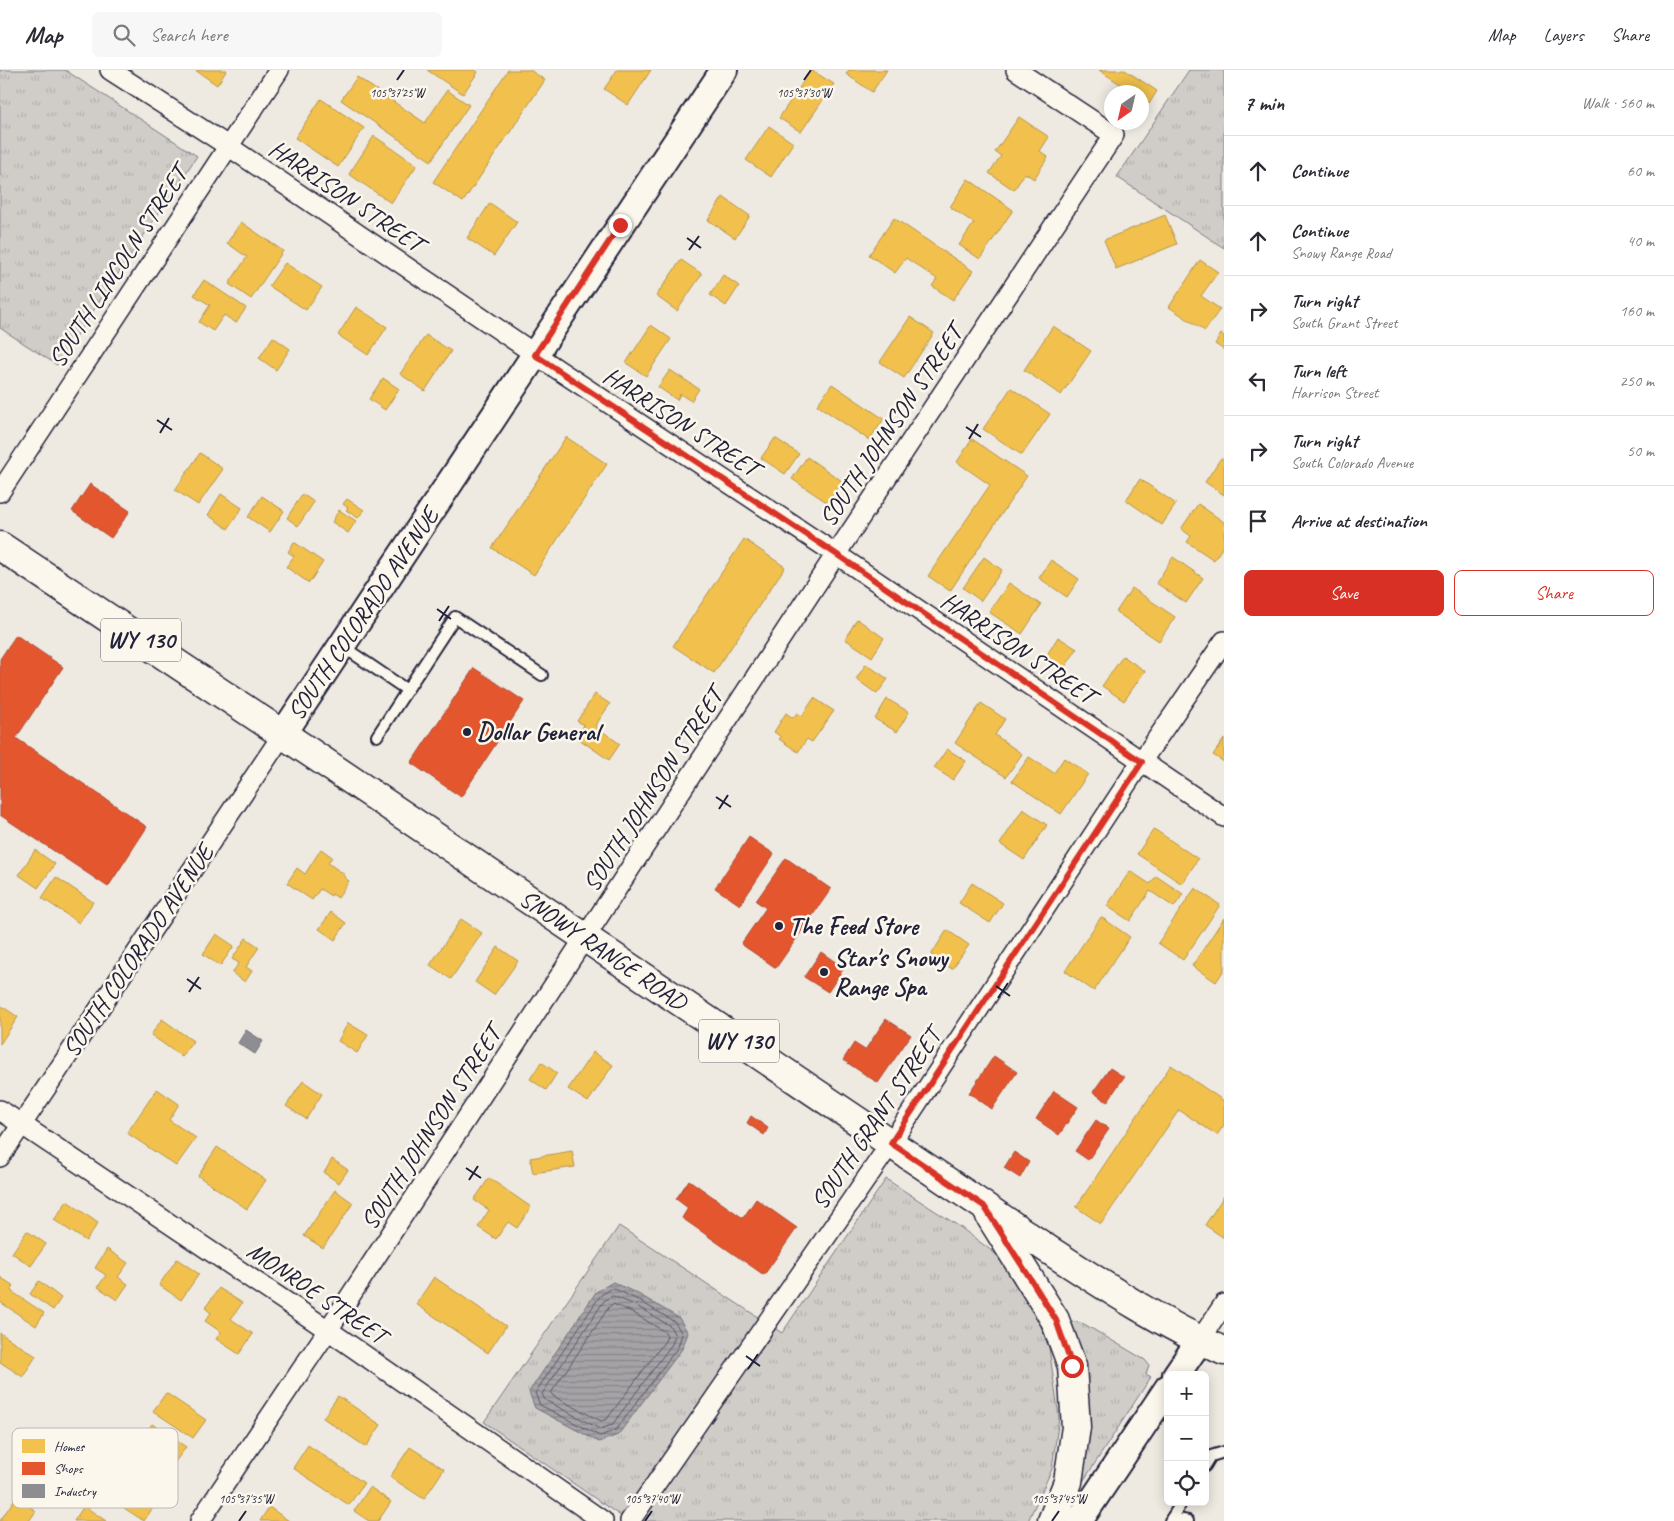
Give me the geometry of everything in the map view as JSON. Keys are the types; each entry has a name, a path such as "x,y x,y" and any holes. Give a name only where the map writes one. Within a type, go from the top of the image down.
{"main road":[{"name":"SNOWY RANGE ROAD","path":"0,546 1123,1298 1224,1351"},
{"name":"WY 130","path":"984,1206 1056,1320 1072,1366 1076,1427 1068,1482 1052,1521"}],"street":[{"name":"HARRISON STREET","path":"110,70 228,146 535,355 836,554 1224,817"},
{"name":"SOUTH LINCOLN STREET","path":"0,492 279,70"},
{"name":"SOUTH COLORADO AVENUE","path":"0,1157 724,70"},
{"path":"1016,70 1036,76"},
{"name":"SOUTH JOHNSON STREET","path":"200,1521 328,1330 836,554 1114,135 1036,76"},
{"name":"SOUTH GRANT STREET","path":"630,1521 891,1143 1224,641"},
{"name":"MONROE STREET","path":"0,1110 328,1330 604,1521"},
{"path":"1179,1371 1224,1304"},
{"path":"1079,1521 1164,1394"}],"lane":[{"path":"377,736 455,617 542,676"},
{"path":"342,646 408,690"},
{"path":"1208,1461 1211,1456 1224,1452"},
{"path":"1180,1506 1171,1520 1188,1521"}],"green space":[{"path":"0,70 65,70 197,156 57,365 0,328"},
{"path":"1189,70 1224,70 1224,248 1117,177"},
{"path":"886,1179 960,1227 1009,1264 1027,1289 1049,1348 1059,1417 1052,1469 1028,1521 628,1521 484,1422 619,1226 782,1333"},
{"path":"1072,1321 1084,1324 1145,1360 1149,1365 1146,1374 1151,1377 1073,1497 1069,1323"}],"water":[{"path":"613,1282 640,1295 679,1318 688,1333 682,1349 618,1435 599,1442 535,1408 529,1392 596,1292"}],"building: Homes":[{"path":"195,70 227,70 217,85"},
{"path":"427,70 475,70 478,72 463,94"},
{"path":"508,70 530,70 545,80 463,202 433,182"},
{"path":"617,70 651,70 628,105 604,89"},
{"path":"811,70 834,84 801,132 779,118"},
{"path":"849,70 887,70 872,92 846,74"},
{"path":"1099,70 1125,70 1148,85 1122,85"},
{"path":"357,77 425,123 447,90 469,105 431,161 341,100"},
{"path":"1149,86 1157,91 1149,104"},
{"path":"321,99 364,128 338,167 295,138"},
{"path":"1019,117 1049,137 1040,151 1048,157 1034,179 1025,173 1014,190 989,173 1001,156 995,152"},
{"path":"769,126 793,143 771,177 746,160"},
{"path":"374,136 417,165 391,203 349,174"},
{"path":"968,179 1013,210 980,259 959,245 974,223 950,207"},
{"path":"723,197 750,216 735,238 708,220"},
{"path":"490,203 517,222 494,256 467,238"},
{"path":"1165,215 1177,244 1116,269 1104,240"},
{"path":"894,218 973,271 953,300 932,286 937,279 906,258 895,273 869,255"},
{"path":"241,222 283,251 251,299 229,284 247,257 227,243"},
{"path":"681,260 702,274 677,311 656,296"},
{"path":"1200,260 1218,272 1201,296 1220,309 1205,331 1169,307"},
{"path":"285,263 322,287 306,310 269,286"},
{"path":"723,275 739,286 726,306 710,295"},
{"path":"204,280 246,308 236,323 224,315 213,331 199,322 210,305 194,295"},
{"path":"356,307 387,327 368,355 338,335"},
{"path":"910,317 934,333 904,378 880,362"},
{"path":"651,325 671,339 646,376 626,363"},
{"path":"1053,326 1091,351 1061,395 1024,370"},
{"path":"1221,334 1224,336 1224,350 1215,344"},
{"path":"426,335 451,351 425,391 400,374"},
{"path":"273,337 290,349 276,370 259,358"},
{"path":"670,370 699,389 691,401 680,394 677,400 658,387"},
{"path":"383,378 399,389 385,410 369,399"},
{"path":"832,384 884,419 869,440 817,405"},
{"path":"1011,388 1050,414 1022,455 983,429"},
{"path":"566,437 607,464 534,575 492,548"},
{"path":"775,438 799,454 785,474 761,458"},
{"path":"972,439 1027,476 950,591 928,576 990,485 957,462"},
{"path":"200,453 223,469 198,505 175,490"},
{"path":"807,457 842,481 828,503 792,479"},
{"path":"1221,458 1224,460 1224,495 1205,482"},
{"path":"1140,479 1176,504 1162,525 1126,500"},
{"path":"221,494 242,508 228,529 208,515"},
{"path":"302,494 314,502 298,526 287,518"},
{"path":"262,496 284,511 270,532 248,517"},
{"path":"347,499 364,510 358,518 346,510 348,508 343,504"},
{"path":"1198,504 1224,522 1224,545 1214,560 1187,542 1191,536 1181,529"},
{"path":"339,510 356,521 348,533 332,522"},
{"path":"744,539 785,567 714,673 673,646"},
{"path":"294,542 323,562 309,583 286,567 294,556 288,552"},
{"path":"984,557 1002,570 981,601 963,588"},
{"path":"1173,557 1203,578 1186,603 1156,583"},
{"path":"1051,560 1079,579 1067,597 1039,578"},
{"path":"1009,583 1041,605 1022,634 989,612"},
{"path":"1132,588 1175,617 1159,641 1116,612"},
{"path":"857,619 884,638 872,657 845,639"},
{"path":"1058,637 1077,649 1063,670 1045,658"},
{"path":"1123,656 1145,671 1124,701 1102,686"},
{"path":"866,664 888,679 877,694 856,679"},
{"path":"595,694 610,704 595,726 620,744 609,760 576,737 584,725 577,721"},
{"path":"814,698 834,711 812,742 807,739 798,752 779,739 781,737 774,732 786,713 793,718 797,713 802,716"},
{"path":"887,699 909,712 897,732 875,719"},
{"path":"981,703 1005,719 995,735 1022,754 1006,777 955,743"},
{"path":"1224,739 1224,762 1213,755"},
{"path":"947,749 966,761 953,780 934,768"},
{"path":"1029,757 1054,773 1064,758 1088,774 1061,814 1012,781"},
{"path":"1023,809 1047,825 1024,860 1000,844"},
{"path":"1154,829 1198,859 1182,884 1137,854"},
{"path":"321,849 332,857 328,863 345,875 344,877 349,881 338,898 320,889 312,900 287,883 297,868 305,874"},
{"path":"35,850 55,864 38,888 19,875"},
{"path":"1130,871 1150,884 1156,876 1183,894 1174,907 1150,891 1130,921 1107,906"},
{"path":"56,877 93,902 79,923 42,898"},
{"path":"972,883 1003,903 990,923 959,903"},
{"path":"1195,888 1220,905 1183,960 1158,943"},
{"path":"331,912 346,923 335,940 319,929"},
{"path":"1101,917 1130,937 1094,991 1065,971"},
{"path":"1224,918 1224,970 1216,982 1192,966"},
{"path":"461,919 482,933 451,979 430,965"},
{"path":"947,930 969,945 952,969 931,955"},
{"path":"216,934 234,946 220,966 203,954"},
{"path":"246,938 259,947 246,967 252,971 245,982 232,973 239,963 232,959"},
{"path":"498,947 518,961 494,995 475,982"},
{"path":"0,1005 18,1017 0,1044"},
{"path":"162,1019 193,1041 182,1057 151,1035"},
{"path":"348,1023 368,1035 357,1053 338,1041"},
{"path":"593,1052 613,1065 588,1102 568,1089"},
{"path":"541,1062 557,1073 546,1090 530,1079"},
{"path":"1171,1065 1224,1101 1224,1125 1217,1135 1179,1110 1101,1224 1076,1207"},
{"path":"303,1081 322,1094 306,1119 286,1106"},
{"path":"157,1089 179,1104 169,1120 196,1138 176,1166 127,1133"},
{"path":"217,1147 266,1180 247,1209 198,1176"},
{"path":"572,1151 575,1167 533,1173 530,1158"},
{"path":"332,1159 348,1170 339,1183 324,1173"},
{"path":"489,1178 531,1207 517,1228 508,1222 496,1239 478,1227 489,1210 474,1200"},
{"path":"335,1190 353,1203 323,1248 304,1236"},
{"path":"1224,1196 1224,1238 1205,1225"},
{"path":"67,1201 98,1223 86,1241 54,1220"},
{"path":"27,1231 46,1244 31,1266 12,1253"},
{"path":"107,1249 128,1263 118,1277 128,1284 117,1300 98,1287 106,1275 95,1268"},
{"path":"177,1259 199,1274 181,1300 159,1285"},
{"path":"0,1277 14,1286 11,1291 44,1313 36,1326 0,1302"},
{"path":"434,1277 506,1326 488,1353 416,1304"},
{"path":"39,1281 61,1298 53,1310 30,1294"},
{"path":"219,1288 242,1303 231,1319 253,1334 239,1354 216,1339 221,1332 205,1321 211,1313 205,1308"},
{"path":"0,1333 36,1356 23,1377 0,1362"},
{"path":"166,1393 206,1420 193,1438 153,1411"},
{"path":"338,1396 381,1425 366,1447 323,1418"},
{"path":"152,1424 158,1428 149,1428"},
{"path":"178,1442 186,1447 178,1458"},
{"path":"308,1445 364,1483 349,1505 293,1468"},
{"path":"410,1447 444,1469 424,1499 390,1477"},
{"path":"370,1487 391,1502 378,1521 369,1521 354,1511"},
{"path":"12,1503 12,1508 32,1508 36,1511 29,1521 0,1521"},
{"path":"269,1507 289,1521 260,1521"},
{"path":"83,1508 87,1508 106,1521 74,1521"},
{"path":"124,1508 153,1508 144,1521"}],"building: Shops":[{"path":"90,484 130,511 111,538 72,511"},
{"path":"16,635 63,667 16,738 147,827 108,887 0,815 0,659"},
{"name":"Dollar General","path":"474,668 524,701 461,797 411,763"},
{"path":"749,837 774,854 740,905 715,888"},
{"name":"The Feed Store","path":"786,858 831,889 776,968 741,944 766,908 756,901"},
{"name":"Star's Snowy Range Spa","path":"821,952 844,968 828,992 804,977"},
{"path":"886,1019 911,1035 878,1083 843,1060 854,1043 865,1050"},
{"path":"994,1056 1017,1072 992,1109 969,1093"},
{"path":"1110,1068 1124,1077 1107,1102 1093,1092"},
{"path":"1054,1091 1078,1107 1059,1135 1036,1119"},
{"path":"751,1116 768,1128 764,1135 747,1123"},
{"path":"1096,1120 1109,1129 1088,1160 1075,1151"},
{"path":"1014,1152 1029,1162 1020,1178 1004,1168"},
{"path":"689,1180 743,1218 756,1199 797,1228 764,1275 682,1218 688,1208 676,1199"}],"building: Industry":[{"path":"246,1030 263,1041 255,1054 238,1043"}],"place":[{"name":"Dollar General","path":"467,732"},
{"name":"The Feed Store","path":"779,926"},
{"name":"Star's Snowy Range Spa","path":"824,972"}],"route":[{"path":"620,225 535,355 836,554 1142,762 891,1143 984,1206 1056,1320 1072,1366"}]}
